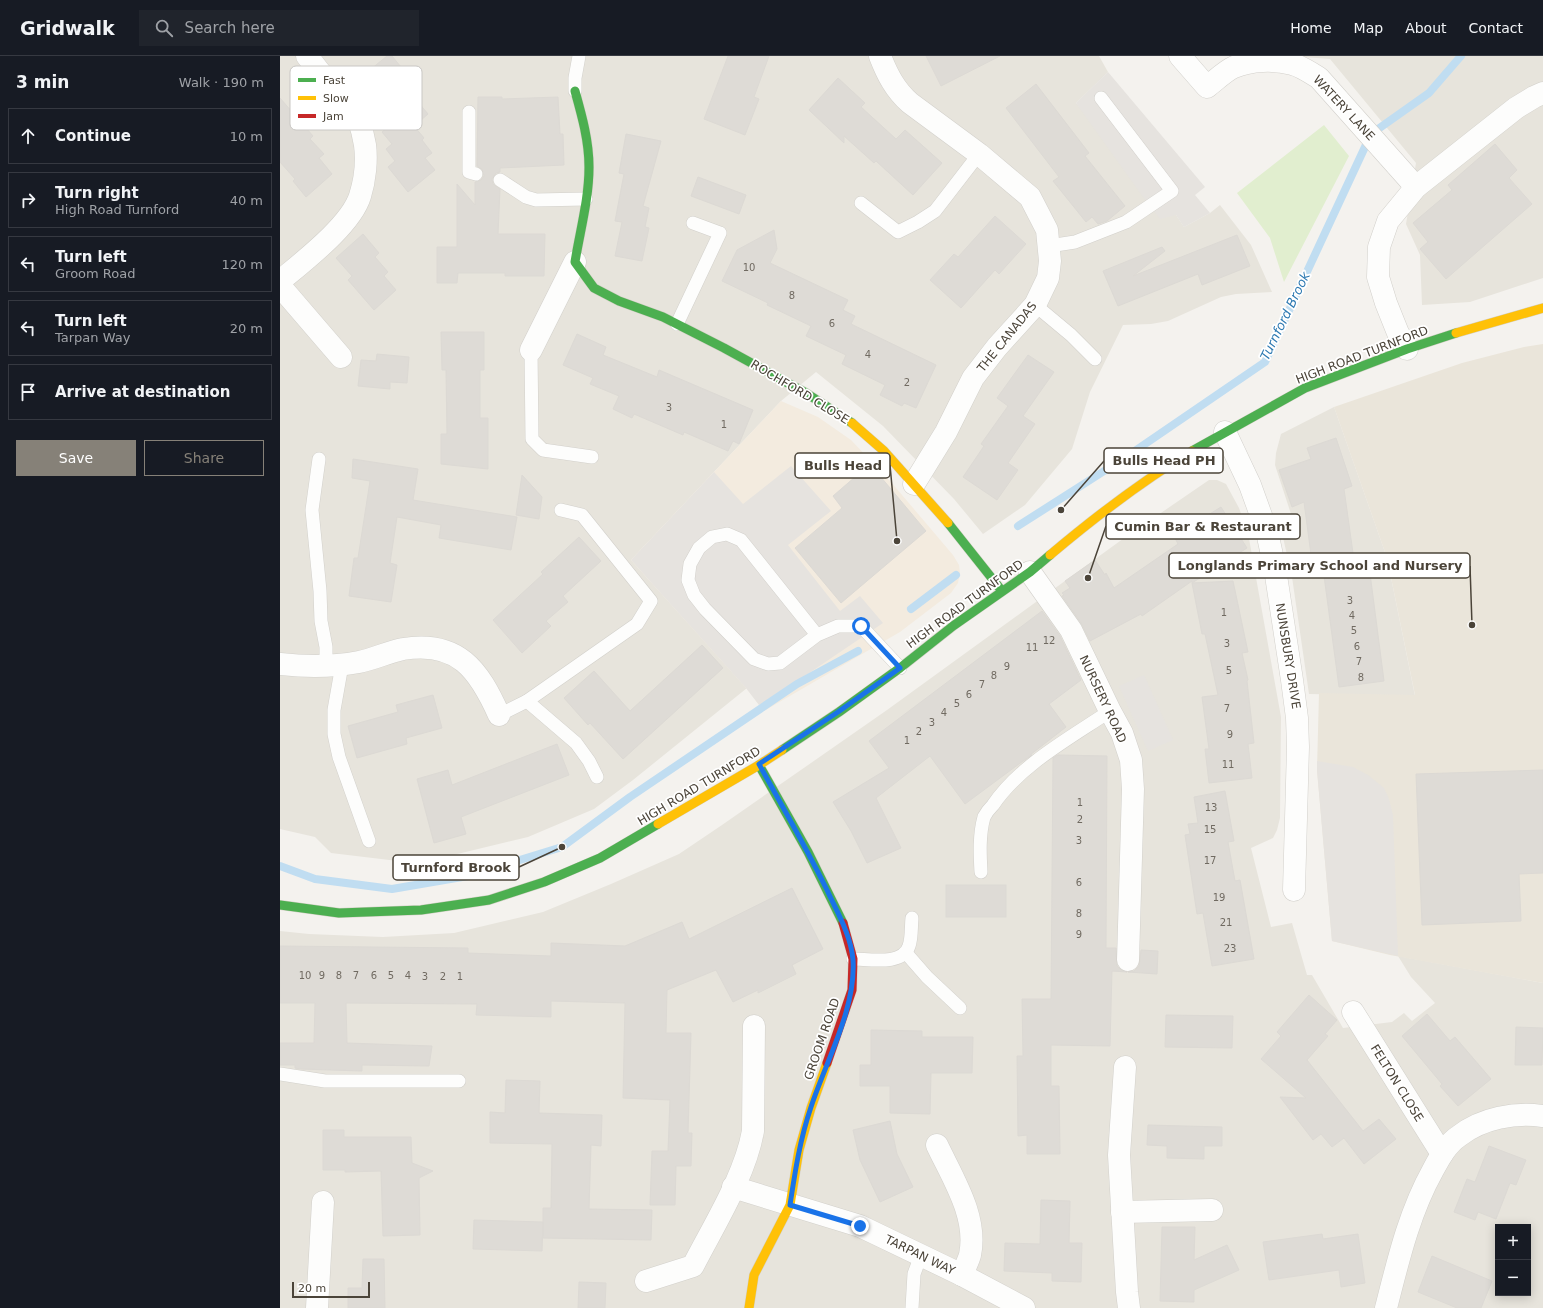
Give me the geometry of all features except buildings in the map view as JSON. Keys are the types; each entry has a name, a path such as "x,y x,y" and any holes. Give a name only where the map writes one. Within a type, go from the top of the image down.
{"main road":[{"path":"575,91 582,115 589,167 586,199 575,262"},
{"name":"ROCHFORD CLOSE","path":"575,262 594,288 619,302 663,317 677,324 806,393 850,421 884,451 914,484 953,528 1002,591"},
{"name":"HIGH ROAD TURNFORD","path":"280,905 339,913 421,910 489,900 544,882 600,858 759,764 838,712 900,668 953,626 1030,572 1090,521 1161,470 1225,432 1305,388 1407,349 1534,309 1543,308"},
{"name":"GROOM ROAD","path":"749,1308 754,1275 790,1205 799,1150 810,1108 847,1008 852,990 853,959 844,926 808,852 759,764"}],"street":[{"name":"THE CANADAS","path":"880,56 900,94 979,154 1030,197 1047,230 1049,246 1050,261 1048,278 1035,305 997,347 973,378 946,432 914,484"},
{"name":"WATERY LANE","path":"1180,56 1207,87 1233,67 1248,63 1269,61 1292,64 1319,78 1416,187"},
{"path":"1407,349 1398,333 1386,303 1378,277 1379,247 1388,221 1416,187 1516,108 1543,93"},
{"path":"280,281 341,227 352,213 360,196 365,169 366,153 361,130"},
{"path":"531,350 575,262"},
{"path":"280,286 341,357"},
{"name":"NUNSBURY DRIVE","path":"1225,432 1250,485 1267,532 1275,569 1292,680 1297,718 1298,747 1294,890"},
{"name":"NURSERY ROAD","path":"1030,572 1071,630 1122,733 1130,760 1133,789 1128,960"},
{"path":"280,664 334,666 362,662 386,654 412,648 434,648 450,653 470,665 481,678 499,715"},
{"name":"FELTON CLOSE","path":"1353,1012 1442,1154"},
{"path":"646,1281 693,1266 733,1187 750,1144 752,1131 754,1026"},
{"path":"1126,1067 1119,1155 1129,1308"},
{"path":"1386,1308 1411,1217 1422,1191 1442,1154 1459,1136 1477,1126 1516,1114 1543,1116"},
{"path":"937,1145 962,1198 971,1229 969,1257 962,1275"},
{"name":"TARPAN WAY","path":"733,1187 860,1226 962,1275 1024,1308"},
{"path":"316,1308 323,1202"},
{"path":"1122,1212 1212,1210"}],"lane":[{"path":"575,91 575,78 579,56"},
{"path":"1049,246 1075,242 1126,222 1172,192 1101,98"},
{"path":"469,112 469,172 476,174"},
{"path":"861,203 898,232 935,211 979,154"},
{"path":"500,180 526,197 536,200 586,199"},
{"path":"677,324 720,233 693,223"},
{"path":"1035,305 1071,335 1095,359"},
{"path":"531,350 532,439 543,450 592,457"},
{"path":"319,459 312,510 320,591 321,621 326,647 334,666 334,734 339,757 369,841"},
{"path":"499,715 527,701 637,624 651,601 582,515 561,510"},
{"path":"817,635 741,540 727,534 712,537 700,548 690,564 688,580 694,594 705,609 754,659 768,664 780,663 817,635 838,626 861,626 900,668"},
{"path":"527,701 576,743 597,777"},
{"path":"981,872 980,843 984,816 1001,793 1018,776 1110,711"},
{"path":"853,959 890,960 899,958 906,953 910,946 912,918"},
{"path":"906,953 927,977 960,1008"},
{"path":"280,1074 325,1081 459,1081"},
{"path":"912,1308 914,1274 921,1255"}],"shaded area":[{"path":"280,56 1099,56 1108,72 1076,103 1176,215 1184,227 1210,213 1220,205 1251,245 1272,292 1236,294 1221,297 1168,321 1151,324 1123,325 1090,392 1072,449 1025,505 983,534 954,499 883,426 816,372 781,401 631,560 747,688 633,780 594,809 528,837 445,857 406,862 331,853 315,837 280,829"},
{"path":"1291,56 1543,56 1543,278 1470,302 1422,305 1420,255 1406,224 1416,163 1330,59"},
{"path":"1108,72 1205,187 1195,195 1210,213 1184,227 1176,215 1160,219 1141,194 1076,103"},
{"path":"1543,344 1543,983 1390,955 1332,941 1317,770 1319,693 1415,695 1387,558 1334,407 1462,363 1524,347"},
{"path":"781,401 818,417 851,440 891,482 953,555 959,565 960,573 958,583 951,593 900,632 764,711 746,688 631,560"},
{"path":"1334,407 1387,558 1415,696 1309,694 1292,577 1282,533 1284,518 1291,514 1275,465 1276,453 1281,434"},
{"path":"791,466 831,511 788,545 840,611 860,596 883,623 781,692 759,705 746,688 631,560 714,472 743,504"},
{"path":"1209,480 1217,480 1226,484 1239,508 1248,533 1281,717 1280,818 1273,838 1251,848 1271,927 1292,923 1307,975 1312,975 1343,1028 1392,1022 1404,1013 1412,1021 1435,1003 1411,977 1398,956 1543,983 1543,1308 280,1308 280,931 309,934 383,937 454,933 543,912 679,854 887,710 1120,541"},
{"path":"1144,675 1173,740 1148,751 1119,686"},
{"path":"1317,761 1353,767 1368,775 1384,788 1389,799 1393,815 1398,956 1332,941"}],"green space":[{"path":"1324,125 1349,156 1284,282 1270,238 1237,193"}],"waterway":[{"name":"Turnford Brook","path":"1018,526 1126,457 1265,362 1371,134 1429,93 1461,56"},
{"name":"Turnford Brook","path":"911,609 956,575"},
{"name":"Turnford Brook","path":"280,866 315,879 392,889 468,876 562,847 630,797 797,684 858,651"}],"traffic: fast":[{"path":"575,91 583,119 589,157 589,179 586,203 575,262 594,288 619,301 663,317 724,348 806,393 852,423"},
{"path":"1192,451 1305,388 1407,349 1456,333"},
{"path":"948,523 1002,591"},
{"path":"782,750 839,712 900,668 953,626 1030,572 1050,555"},
{"path":"759,765 808,852 843,923"},
{"path":"280,905 339,913 421,910 489,900 544,882 600,858 658,824"}],"traffic: slow":[{"path":"1456,333 1543,308"},
{"path":"852,423 884,451 948,523"},
{"path":"1050,555 1119,500 1192,451"},
{"path":"658,824 782,750"},
{"path":"749,1308 754,1275 790,1205 799,1150 811,1108 827,1063"}],"traffic: jam":[{"path":"827,1063 852,990 853,959 843,923"}],"place":[{"name":"Bulls Head PH","path":"1061,510"},
{"name":"Bulls Head","path":"897,541"},
{"name":"Cumin Bar & Restaurant","path":"1088,578"},
{"name":"Longlands Primary School and Nursery","path":"1472,625"},
{"name":"Turnford Brook","path":"562,847"}],"route":[{"path":"860,1226 790,1205 799,1150 810,1108 847,1008 852,990 853,959 844,926 808,852 759,764 838,712 900,668 861,626"}]}
